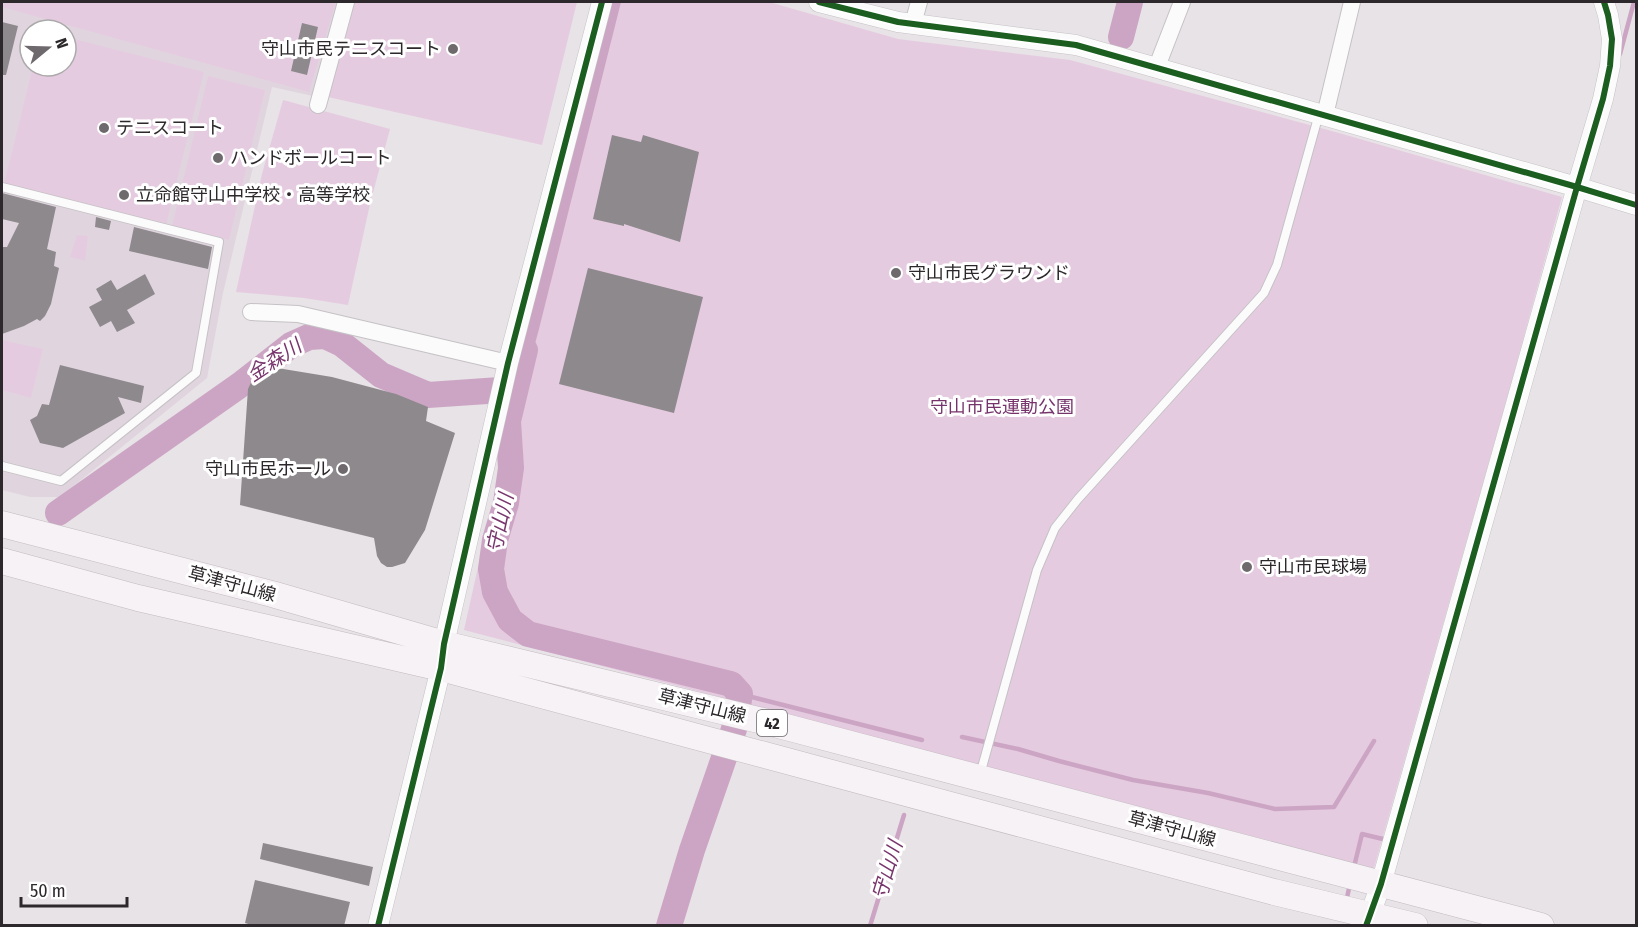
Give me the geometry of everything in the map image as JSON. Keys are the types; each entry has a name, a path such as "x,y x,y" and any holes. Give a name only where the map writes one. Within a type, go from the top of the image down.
{"main road":[{"name":"草津守山線","path":"2,524 272,594 442,656 1368,920 1415,926"},
{"name":"草津守山線","path":"2,561 138,598 442,656 766,722 1541,926"}],"street":[{"path":"318,105 346,2"},
{"path":"378,926 506,370 602,2"},
{"path":"819,2 898,22 1076,45 1636,205"},
{"path":"914,24 919,2"},
{"path":"1156,69 1182,2"},
{"path":"1322,115 1352,2"},
{"path":"1368,920 1382,884 1576,187 1603,99 1610,66 1612,39 1604,2"},
{"path":"251,312 298,314 506,370"}],"lane":[{"path":"981,771 1037,570 1055,528 1078,499 1264,293 1277,266 1322,115"},
{"path":"2,187 219,242 196,373 61,481 2,466"}],"shaded area":[{"name":"立命館守山中学校・高等学校","path":"2,2 339,2 313,96 272,87 223,293 207,378 60,497 30,497 2,490"},
{"path":"605,2 621,2 524,384 510,385"}],"green space":[{"path":"2,2 336,2 309,92 78,28 78,18 42,18 2,7"},
{"name":"守山市民テニスコート","path":"353,2 577,2 542,145 328,97"},
{"name":"守山市民運動公園","path":"604,2 769,2 898,39 1070,60 1339,133 1562,197 1374,868 464,630"},
{"name":"テニスコート","path":"78,40 204,72 166,225 4,184 30,78 78,78"},
{"name":"ハンドボールコート","path":"208,76 265,90 229,240 172,226"},
{"path":"283,100 390,129 370,204 348,305 304,298 236,292 262,174"},
{"path":"77,235 88,236 85,261 70,257"},
{"path":"2,340 43,349 31,398 2,390"}],"building":[{"path":"2,22 18,26 6,75 2,75"},
{"path":"302,23 318,27 307,75 291,71"},
{"path":"612,135 641,142 643,135 699,152 680,242 624,224 624,226 593,219"},
{"path":"2,193 56,207 47,249 56,252 54,266 59,268 51,304 45,316 40,321 37,319 2,334 2,247 7,247 19,223 2,219"},
{"path":"96,217 111,221 109,230 95,227"},
{"path":"134,227 212,247 208,269 129,251"},
{"path":"588,268 703,297 674,413 559,384"},
{"path":"145,274 155,294 127,310 135,323 117,332 111,321 100,327 89,307 102,300 96,289 111,280 117,290"},
{"path":"60,365 144,386 141,403 118,397 125,413 63,448 40,443 30,420 37,416 42,404 49,405"},
{"name":"守山市民ホール","path":"259,365 332,377 396,394 428,407 426,421 455,433 425,530 405,563 387,567 381,563 377,556 374,538 240,505 248,389"},
{"path":"263,843 373,867 369,886 260,859"},
{"path":"255,880 350,902 344,926 255,926 245,923"}],"waterway":[{"path":"1121,37 1130,2"},
{"path":"1620,54 1634,2"},
{"name":"金森川","path":"58,513 240,385 291,345 309,337 325,336 342,344 381,375 428,395 515,389"},
{"name":"守山川","path":"525,350 508,421 511,468 506,503 495,540 491,569 495,592 510,620 528,634 731,684 740,694 734,729 692,850 669,926"},
{"name":"守山川","path":"740,694 922,740"},
{"path":"962,737 1018,749 1133,780 1208,793 1275,809 1334,807 1374,741"},
{"name":"守山川","path":"870,926 904,815"},
{"path":"1354,867 1362,834 1387,840"},
{"path":"1346,902 1350,884"}],"cycle path":[{"path":"378,926 441,668 444,644 508,363 602,2"},
{"path":"819,2 898,22 1076,45 1636,205"},
{"path":"1366,926 1381,884 1603,99 1610,66 1612,39 1604,2"}],"place":[{"name":"守山市民テニスコート","path":"453,49"},
{"name":"テニスコート","path":"104,128"},
{"name":"ハンドボールコート","path":"218,158"},
{"name":"立命館守山中学校・高等学校","path":"124,195"},
{"name":"守山市民グラウンド","path":"896,273"},
{"name":"守山市民ホール","path":"343,469"},
{"name":"守山市民球場","path":"1247,567"}]}
